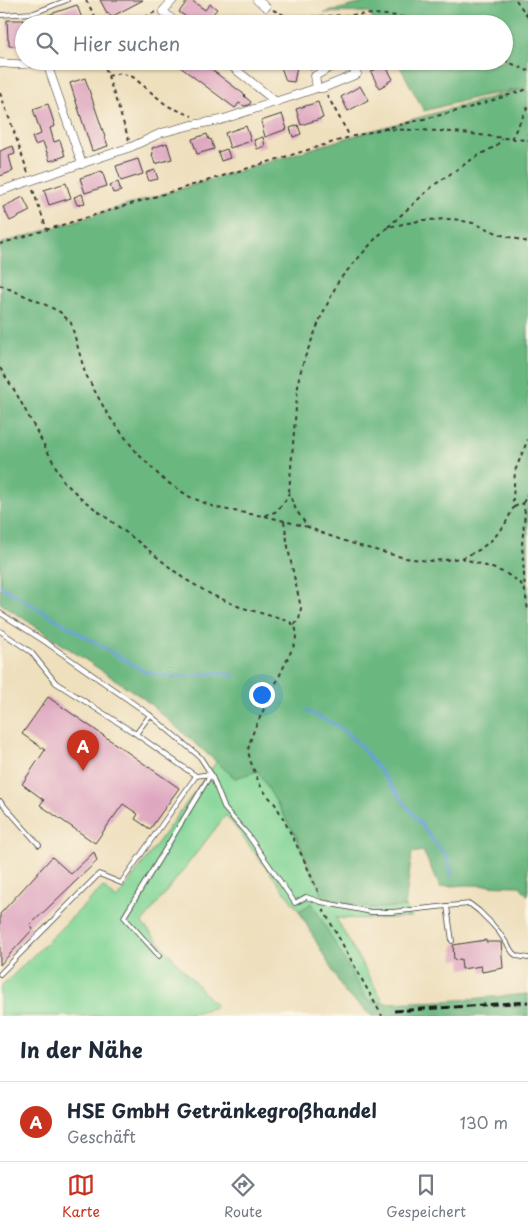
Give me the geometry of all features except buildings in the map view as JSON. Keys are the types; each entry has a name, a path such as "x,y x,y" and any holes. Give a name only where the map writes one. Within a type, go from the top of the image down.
{"street":[{"path":"165,15 163,11 173,0"},
{"path":"257,0 266,7"},
{"path":"0,63 15,64"},
{"path":"49,70 82,164"},
{"path":"236,70 276,102"},
{"path":"320,88 315,76 325,70"},
{"path":"0,191 131,147 149,138 177,129 220,120 320,88 357,74 355,70"}],"lane":[{"path":"0,15 34,14 67,0"},
{"path":"0,613 44,641 150,715 200,757 211,774 225,809 248,835 295,903 306,897 371,912 392,912 470,904 480,911 499,932 513,953 517,956 528,958"},
{"path":"0,631 31,652 56,683 136,734 196,776 211,774"},
{"path":"136,734 150,715"},
{"path":"159,956 124,917 211,774"},
{"path":"0,974 99,874 121,882 196,776"},
{"path":"0,801 39,845"},
{"path":"447,906 452,941"}],"path":[{"path":"86,0 94,15"},
{"path":"516,0 528,17"},
{"path":"266,7 284,15"},
{"path":"148,15 163,11"},
{"path":"351,15 386,15"},
{"path":"513,64 528,71"},
{"path":"106,70 131,147"},
{"path":"108,76 121,73 133,77 170,108 192,116"},
{"path":"320,88 350,137"},
{"path":"0,244 350,137 465,109 528,89"},
{"path":"0,93 12,123 46,230"},
{"path":"511,139 528,107"},
{"path":"381,129 464,133 503,139 528,140"},
{"path":"262,516 275,512 285,501 289,493 299,377 312,336 339,280 388,226 434,185 474,158 496,146 503,139"},
{"path":"388,226 424,220 453,219 473,223 502,235 528,242"},
{"path":"0,285 60,312 71,323 85,373 108,415 138,453 164,480 190,497 217,508 308,527 360,546 405,558 428,560 462,558 478,550 493,539 504,526 514,507 515,471 528,439"},
{"path":"0,368 64,482 82,499 183,578 212,595 240,607 288,621 294,625 297,632 295,643 254,730 248,750 250,760 262,789 275,804 304,860 323,910 382,1016"},
{"path":"289,493 296,510 308,527"},
{"path":"528,493 523,503 525,513 522,544 528,610"},
{"path":"514,507 523,503"},
{"path":"284,521 301,608 299,620 294,625"},
{"path":"462,558 505,573 520,582 525,590"}],"green space":[{"path":"366,0 528,0 528,896 520,886 465,885 440,887 423,851 412,853 405,907 362,907 323,897 296,836 258,771 235,778 143,698 0,603 0,244 353,136 525,88 477,97 424,111 402,70 513,70 513,15 370,15 368,12 324,13 367,2"},
{"path":"217,761 235,778 258,770 296,836 323,897 362,907 405,907 412,917 336,918 384,1003 367,1000 312,904 299,911 226,815 142,923 217,1007 180,1016 0,1016 0,988 103,887 117,899"},
{"path":"312,903 367,1000 384,1003 445,1001 528,994 528,1016 372,1016 345,993 299,911"}],"waterway":[{"path":"0,586 145,672 176,677 213,673 235,676"},
{"path":"307,711 338,726 359,744 447,858 452,876"}],"railway":[{"path":"394,1011 528,1002"}],"place":[{"name":"HSE GmbH Getränkegroßhandel","path":"83,771"}]}
